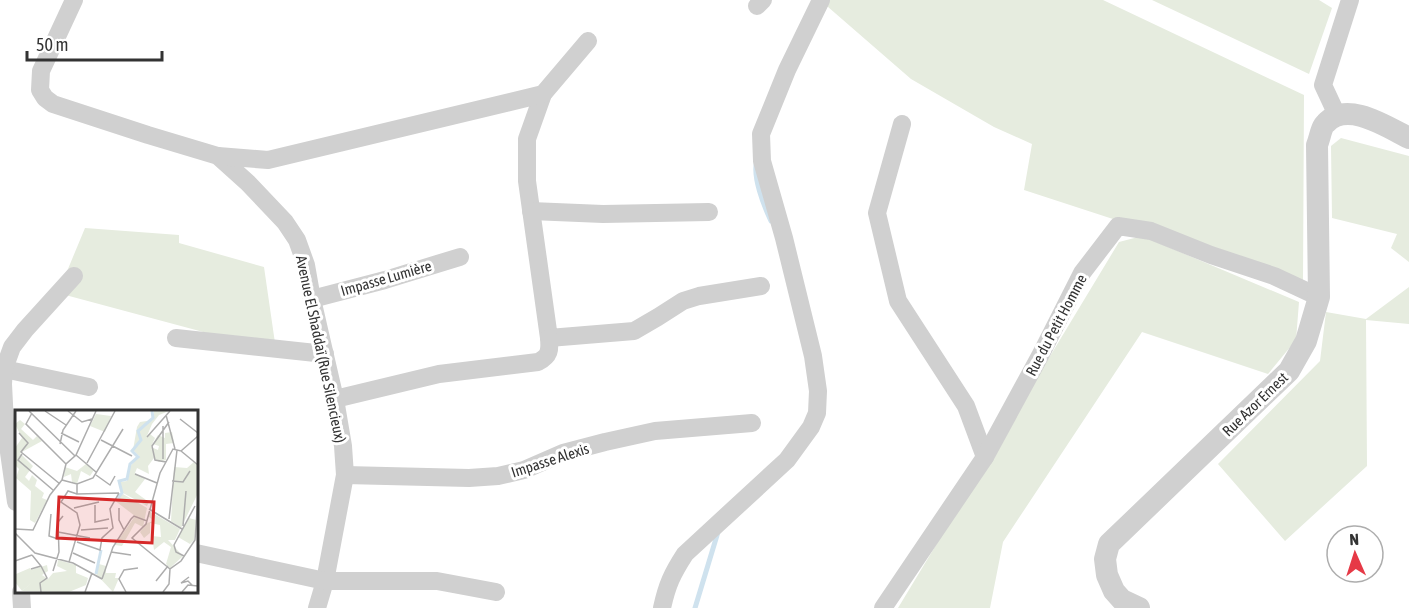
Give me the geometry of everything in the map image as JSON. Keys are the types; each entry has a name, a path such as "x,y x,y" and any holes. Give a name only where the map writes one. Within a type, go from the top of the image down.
{"street":[{"name":"Avenue El Shaddaï (Rue Silencieux)","path":"74,0 41,71 40,90 45,98 52,104 218,156 248,183 285,222 297,240 306,265 335,399 343,446 345,475 325,580 317,608"},
{"path":"662,608 672,574 685,555 787,460 811,427 817,413 818,391 813,356 787,249 762,161 761,134 773,101 821,0"},
{"path":"1350,0 1323,85 1337,115 1353,113 1372,119 1409,138"},
{"path":"335,399 439,374 538,362 548,355 549,338 527,181 527,139 543,93 588,41"},
{"path":"218,156 268,160 543,93"},
{"name":"Rue Azor Ernest","path":"1139,608 1122,600 1114,591 1107,575 1105,559 1109,544 1289,371 1306,341 1319,297 1317,145 1324,123 1337,115"},
{"path":"902,124 877,213 898,302 966,406 986,457"},
{"path":"531,211 603,214 709,212"},
{"name":"Rue du Petit Homme","path":"883,608 986,457 1082,273 1118,226 1151,231 1211,255 1274,276 1319,297"},
{"name":"Impasse Lumière","path":"312,299 385,280 460,256"},
{"path":"15,495 5,424 4,369 12,347 74,276"},
{"path":"549,338 634,331 683,301 699,296 761,286"},
{"path":"176,338 325,354"},
{"path":"4,369 89,387"},
{"name":"Impasse Alexis","path":"345,475 469,478 498,476 524,470 563,453 655,431 752,423"},
{"path":"198,553 325,580 437,581 496,592"},
{"path":"21,593 22,608"}],"shaded area":[{"path":"820,0 1103,0 1304,95 1303,281 1024,190 1032,144 994,127 911,79"},
{"path":"1152,0 1319,0 1332,8 1309,74"},
{"path":"1341,138 1409,156 1409,262 1391,248 1397,234 1332,218 1331,146"},
{"path":"85,228 179,235 179,243 264,267 275,343 248,344 58,293"},
{"path":"1142,236 1299,302 1296,340 1268,374 1142,332 1003,542 990,608 898,608 1119,242"},
{"path":"1409,287 1409,324 1366,320 1367,466 1285,541 1218,464 1320,361 1326,312 1366,319"}],"waterway":[{"path":"757,161 757,183 771,221"},
{"path":"695,608 718,532"}]}
